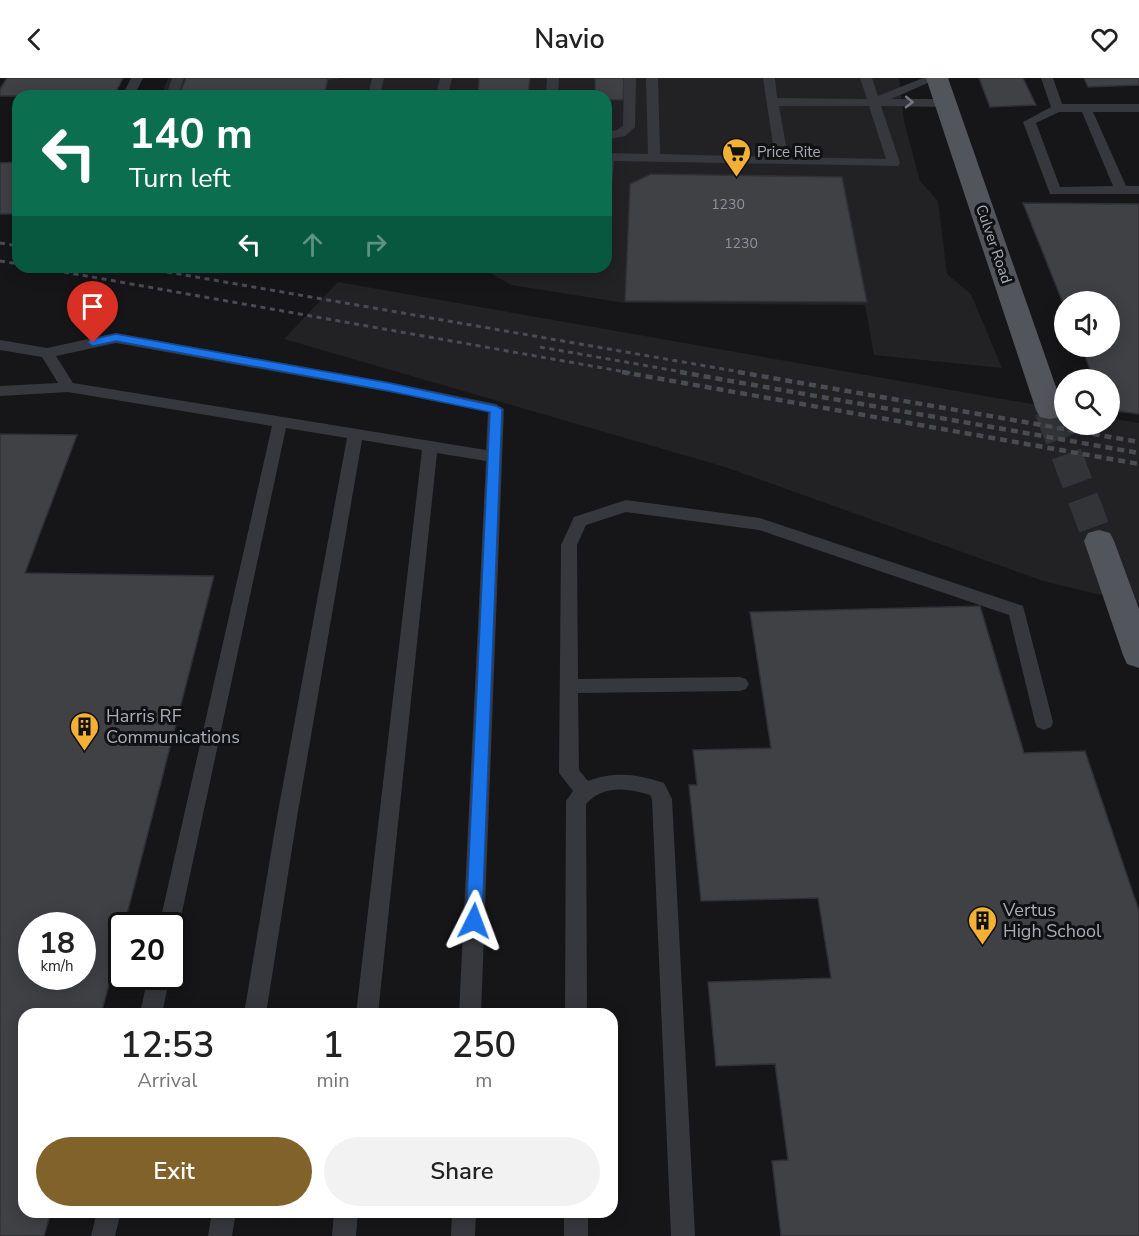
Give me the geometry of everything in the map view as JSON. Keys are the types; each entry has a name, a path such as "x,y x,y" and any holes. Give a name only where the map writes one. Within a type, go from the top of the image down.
{"main road":[{"name":"Culver Road","path":"937,78 1050,410"},
{"path":"1099,541 1139,655"}],"lane":[{"path":"612,135 621,133 629,126 630,78"},
{"path":"652,78 654,158"},
{"path":"769,78 782,161"},
{"path":"612,157 894,163 866,78"},
{"path":"873,102 933,78"},
{"path":"1047,78 1057,108"},
{"path":"772,102 946,103"},
{"path":"1139,108 1057,108 1029,122 1055,191 1139,190"},
{"path":"1086,108 1121,190"},
{"path":"0,345 47,353 116,338 389,387 496,409 471,1008"},
{"path":"47,353 68,387"},
{"path":"0,391 68,387 494,457"},
{"path":"172,912 280,422"},
{"path":"256,1008 286,817 355,434"},
{"path":"368,1008 430,446"},
{"path":"584,790 569,773 569,545 580,521 626,506 760,524 1017,611 1044,722"},
{"path":"569,686 740,684"},
{"path":"576,1008 576,801 584,790 605,781 639,783 657,789 662,799 683,1236"},
{"path":"152,1008 156,990"},
{"path":"104,1236 108,1218"},
{"path":"220,1236 223,1218"},
{"path":"344,1236 346,1218"},
{"path":"463,1236 464,1218"},
{"path":"576,1218 576,1236"}],"shaded area":[{"path":"168,78 899,78 904,121 920,181 938,201 947,274 971,294 1002,368 874,355 865,305 625,303 511,285 490,273 612,273 612,90 163,90"},
{"path":"338,282 1054,408 1054,435 1120,435 1120,420 1139,423 1139,604 1043,581 725,467 284,339"}],"building":[{"path":"7,78 123,78 117,90 12,90 12,96 0,96 0,89"},
{"path":"186,78 339,78 328,79 325,90 181,90"},
{"path":"479,78 530,78 529,90 478,90"},
{"path":"595,78 624,78 623,100 612,100 612,90 595,90"},
{"path":"979,78 1023,78 1036,105 990,107"},
{"path":"1084,78 1139,78 1139,85 1088,87"},
{"path":"12,162 12,214 0,214 0,163"},
{"path":"651,174 842,177 867,302 625,301 630,184"},
{"path":"1023,203 1139,204 1139,414 1120,411 1120,369 1090,369 1085,357 1120,357 1120,291 1058,291"},
{"name":"Harris RF Communications","path":"0,434 77,435 25,573 214,576 128,912 108,912 108,988 103,1008 18,1008 18,1218 49,1218 44,1236 0,1236"},
{"name":"Vertus High School","path":"980,606 1024,753 1085,751 1139,911 1139,1236 781,1236 772,1161 788,1160 775,1064 716,1066 708,982 831,978 818,898 701,901 689,785 697,785 693,750 771,748 750,612"}],"tunnel":[{"path":"1050,410 1099,541"}],"railway":[{"path":"0,243 12,245"},
{"path":"0,261 12,263"},
{"path":"70,273 631,373"},
{"path":"173,273 746,373"},
{"path":"540,347 688,373"},
{"path":"622,372 1139,464"},
{"path":"680,372 1139,453"},
{"path":"738,372 1139,442"}],"place":[{"name":"Price Rite","path":"736,178"},
{"name":"Harris RF Communications","path":"85,752"},
{"name":"Vertus High School","path":"982,946"}],"route":[{"path":"93,343 116,338 389,387 496,409 474,921"}]}
